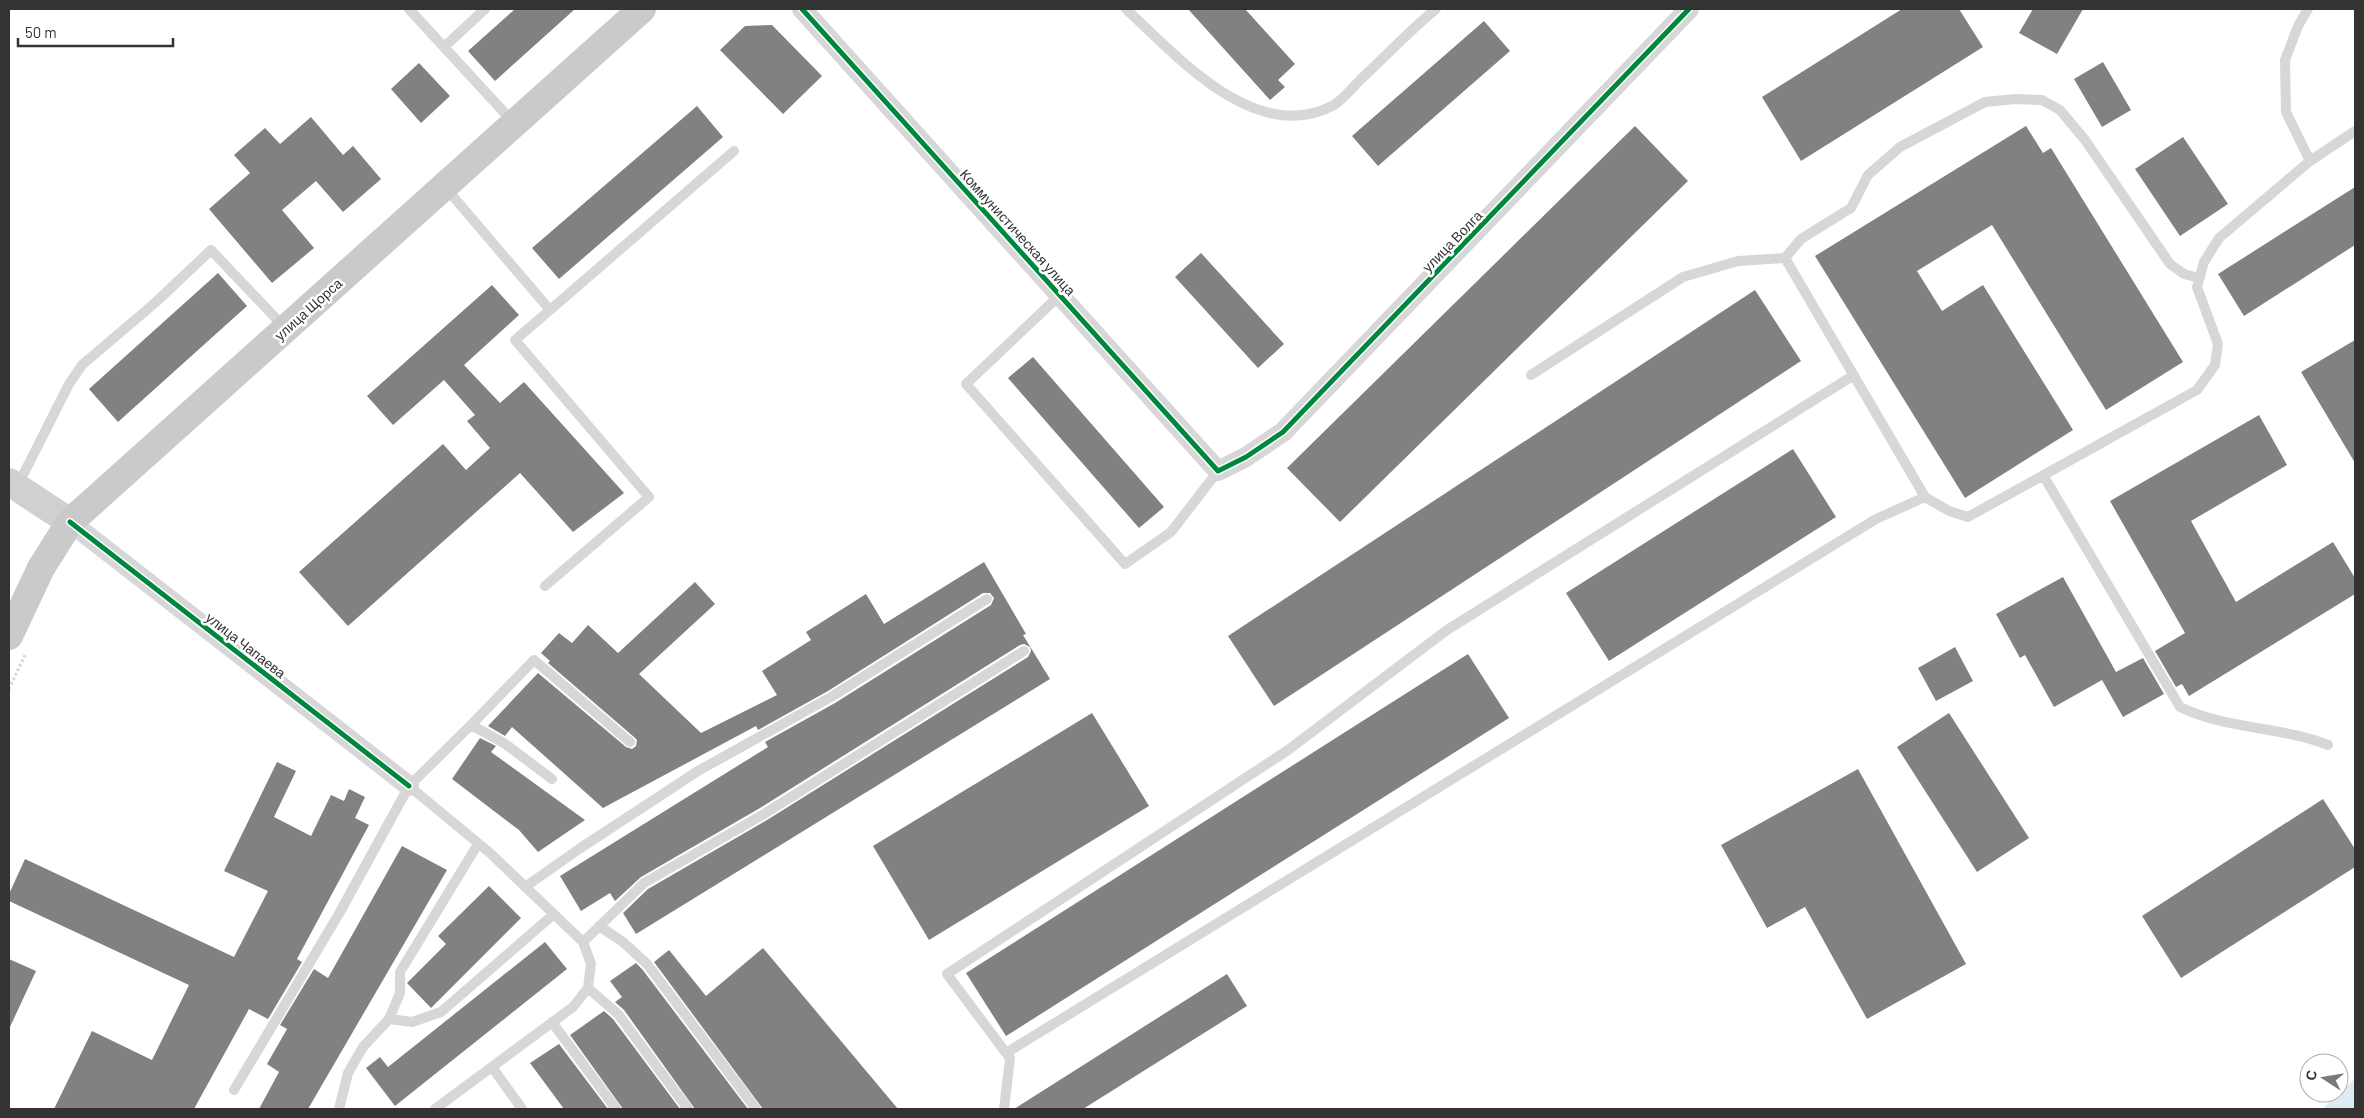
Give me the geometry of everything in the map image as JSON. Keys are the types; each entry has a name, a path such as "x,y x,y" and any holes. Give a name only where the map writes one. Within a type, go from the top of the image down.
{"main road":[{"name":"улица Щорса","path":"9,636 41,568 70,522 642,9"},
{"name":"улица Чапаева","path":"13,485 70,522"}],"street":[{"name":"Коммунистическая улица","path":"802,9 1218,471"},
{"name":"улица Волга","path":"1218,471 1246,457 1283,432 1689,9"},
{"name":"улица Чапаева","path":"70,522 409,786"}],"lane":[{"path":"409,9 515,123"},
{"path":"444,47 485,9"},
{"path":"1126,9 1205,81 1241,102 1280,116 1311,114 1335,104 1436,9"},
{"path":"2308,9 2298,26 2284,60 2286,112 2310,160"},
{"path":"1531,375 1683,277 1738,261 1785,258 1801,239 1851,208 1868,175 1900,147 1985,102 2015,99 2042,100 2060,110 2085,140 2170,264 2184,274 2199,278"},
{"path":"1785,258 1925,497 1949,511 1968,517 2197,390 2215,366 2218,344 2197,287 2204,262 2219,238 2310,160 2355,131"},
{"path":"545,586 649,496 515,340 734,151"},
{"path":"444,186 550,310"},
{"path":"13,485 69,384 82,365 156,302 211,250 286,328"},
{"path":"1060,295 966,384 1125,564 1171,532 1218,471"},
{"path":"1004,1109 1010,1058 946,974 1288,750 1447,630 1854,375"},
{"path":"2043,475 2180,707 2200,716 2228,724 2302,735 2328,745"},
{"path":"1006,1053 1876,518 1925,497"},
{"path":"525,887 578,849 698,771 831,697 987,598"},
{"path":"583,942 644,883 764,814 1024,651"},
{"path":"234,1090 340,912 409,786 534,660 630,742"},
{"path":"470,724 504,743 552,779"},
{"path":"409,786 478,844 583,942 591,964 588,988 572,1007 435,1109"},
{"path":"339,1109 348,1073 363,1047 389,1019 400,993 400,972 478,844"},
{"path":"389,1019 412,1022 441,1012 554,914"},
{"path":"599,926 624,942 647,964 756,1109"},
{"path":"588,988 618,1014 688,1109"},
{"path":"552,1022 616,1109"},
{"path":"492,1067 522,1109"}],"shaded area":[{"path":"2355,1079 2355,1109 2322,1109 2329,1103 2349,1103 2349,1084"}],"building":[{"path":"515,9 575,9 495,81 468,51"},
{"path":"1188,9 1245,9 1295,64 1278,80 1285,87 1270,100"},
{"path":"1902,9 1959,9 1983,47 1801,161 1762,97"},
{"path":"2033,9 2083,9 2057,54 2019,33"},
{"path":"1484,21 1510,51 1378,166 1352,136"},
{"path":"772,25 822,76 783,114 720,50 745,26"},
{"path":"2103,62 2131,110 2102,127 2074,79"},
{"path":"419,63 450,96 421,123 391,89"},
{"path":"697,106 723,137 559,279 532,248"},
{"path":"311,117 343,155 353,146 381,179 343,212 316,181 282,210 314,248 272,283 209,209 250,173 234,155 265,128 280,144"},
{"path":"1635,126 1688,181 1340,522 1287,468"},
{"path":"2026,126 2043,153 2051,148 2183,362 2106,410 1992,225 1917,271 1942,311 1983,285 2073,430 1965,498 1815,256"},
{"path":"2183,137 2228,204 2180,236 2135,169"},
{"path":"2355,187 2355,245 2244,316 2218,274"},
{"path":"1201,253 1284,344 1258,368 1175,277"},
{"path":"218,273 247,306 118,422 89,389"},
{"path":"492,285 519,315 464,365 500,403 524,382 624,493 573,532 520,473 348,626 299,572 443,444 466,470 490,448 467,421 475,415 444,380 393,425 367,396"},
{"path":"1755,290 1801,361 1274,706 1228,636"},
{"path":"2355,340 2355,463 2301,372"},
{"path":"1033,357 1164,507 1139,528 1008,378"},
{"path":"2259,415 2287,465 2191,521 2236,602 2333,542 2355,578 2355,594 2189,696 2182,684 2176,687 2155,651 2185,633 2110,501"},
{"path":"1793,449 1836,517 1609,661 1566,593"},
{"path":"984,562 1026,634 1023,635 1050,679 636,934 623,913 648,889 767,820 1028,657 1031,651 1030,647 1024,644 1020,645 760,808 641,877 615,901 610,893 581,911 560,876 768,747 765,742 835,703 991,605 994,598 990,593 983,593 828,691 758,730 756,726 603,808 512,727 505,736 488,726 538,673 626,747 632,749 636,746 637,740 634,737 548,663 550,661 541,653 559,633 572,643 588,625 618,653 695,582 715,604 639,674 701,733 777,695 762,671 811,640 806,632 866,594 884,624"},
{"path":"2063,577 2116,672 2143,658 2164,694 2123,717 2102,680 2054,707 2025,655 2020,658 1996,614"},
{"path":"1955,647 1973,681 1936,701 1918,668"},
{"path":"1468,654 1509,718 1006,1036 966,973"},
{"path":"1092,713 1149,806 929,940 873,846"},
{"path":"1949,713 2029,838 1977,872 1897,747"},
{"path":"480,738 496,746 491,752 585,820 538,852 519,830 452,779"},
{"path":"277,762 296,771 274,817 311,836 331,795 344,801 349,789 365,797 355,818 369,825 297,959 302,962 268,1019 249,1009 194,1109 54,1109 92,1031 152,1060 189,985 9,901 9,894 25,859 234,957 268,891 224,871"},
{"path":"1858,769 1966,964 1867,1019 1805,907 1767,928 1721,845"},
{"path":"2323,799 2355,849 2355,867 2181,978 2142,916"},
{"path":"402,846 447,870 308,1109 259,1109 279,1072 267,1064 287,1029 280,1025 314,969 328,978"},
{"path":"489,886 521,918 431,1008 407,983 446,944 438,936"},
{"path":"545,942 567,969 395,1106 366,1068 380,1057 388,1067"},
{"path":"763,948 898,1109 763,1109 654,962 669,950 706,996"},
{"path":"9,959 36,971 9,1029"},
{"path":"636,963 748,1109 695,1109 624,1010 615,1002 622,997 610,981"},
{"path":"1227,974 1247,1006 1083,1109 1014,1109"},
{"path":"604,1011 613,1019 680,1109 623,1109 570,1035"},
{"path":"559,1044 608,1109 564,1109 530,1063"}],"cycle path":[{"path":"802,9 1218,471 1246,457 1283,432 1689,9"},
{"path":"70,522 409,786"}]}
